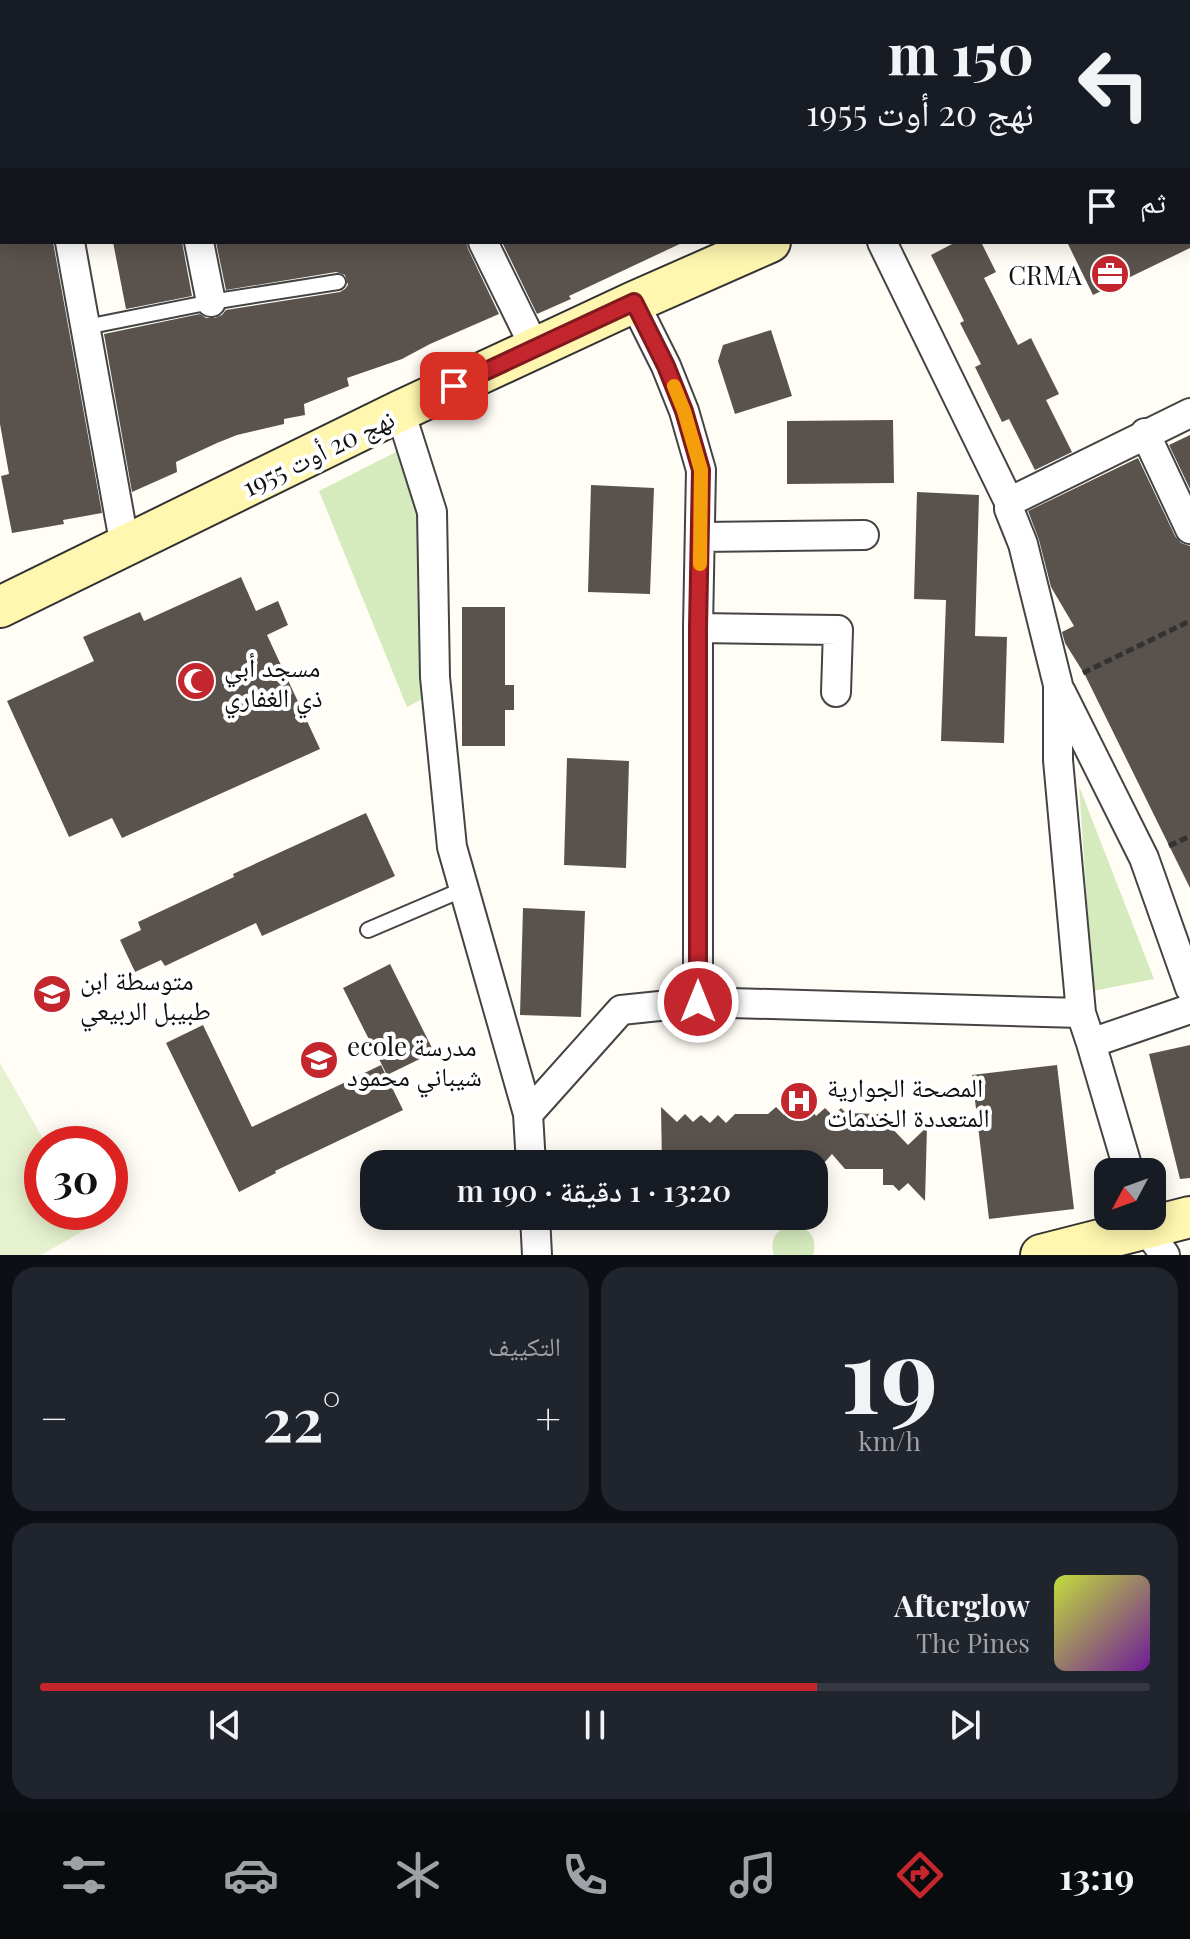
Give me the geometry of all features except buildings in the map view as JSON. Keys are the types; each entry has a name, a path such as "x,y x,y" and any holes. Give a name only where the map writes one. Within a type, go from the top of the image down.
{"main road":[{"name":"نهج 20 أوت 1955","path":"0,607 400,411 765,244"},
{"path":"1041,1255 1151,1233 1190,1217"}],"street":[{"path":"70,244 125,547"},
{"path":"199,244 211,302"},
{"path":"484,244 535,348"},
{"path":"883,244 1009,502 1023,544 1058,685 1144,858 1190,988"},
{"path":"634,302 666,366 684,411 701,470 698,1002"},
{"path":"400,411 432,512 435,677 452,847 528,1114 530,1150"},
{"path":"1009,502 1190,413"},
{"path":"1145,433 1190,529"},
{"path":"700,537 864,535"},
{"path":"698,628 838,630 836,692"},
{"path":"1058,685 1058,760 1081,1013 1125,1158"},
{"path":"528,1114 621,1010 698,1002 1081,1013"},
{"path":"1091,1043 1190,1009"},
{"path":"536,1230 537,1255"}],"lane":[{"path":"86,327 211,302 338,282"},
{"path":"368,930 464,889"}],"path":[{"path":"1058,685 1190,621"}],"green space":[{"path":"398,451 421,514 426,697 407,707 319,491"},
{"path":"1079,786 1154,979 1093,991"},
{"path":"0,1063 36,1126 24,1126 24,1230 85,1230 41,1255 0,1255"},
{"path":"780,1230 807,1230 813,1237 813,1255 774,1255 772,1245"}],"slow traffic":[{"path":"674,386 701,470 700,564"}],"place":[{"name":"CRMA","path":"1110,274"},
{"name":"مسجد أبي ذي الغفاري","path":"196,681"},
{"name":"متوسطة ابن طبيبل الربيعي","path":"52,994"},
{"name":"ecole مدرسة شيباني محمود","path":"319,1060"},
{"name":"المصحة الجوارية المتعددة الخدمات","path":"799,1101"}],"route":[{"path":"454,386 634,302 666,366 684,411 701,470 698,1002"}]}
